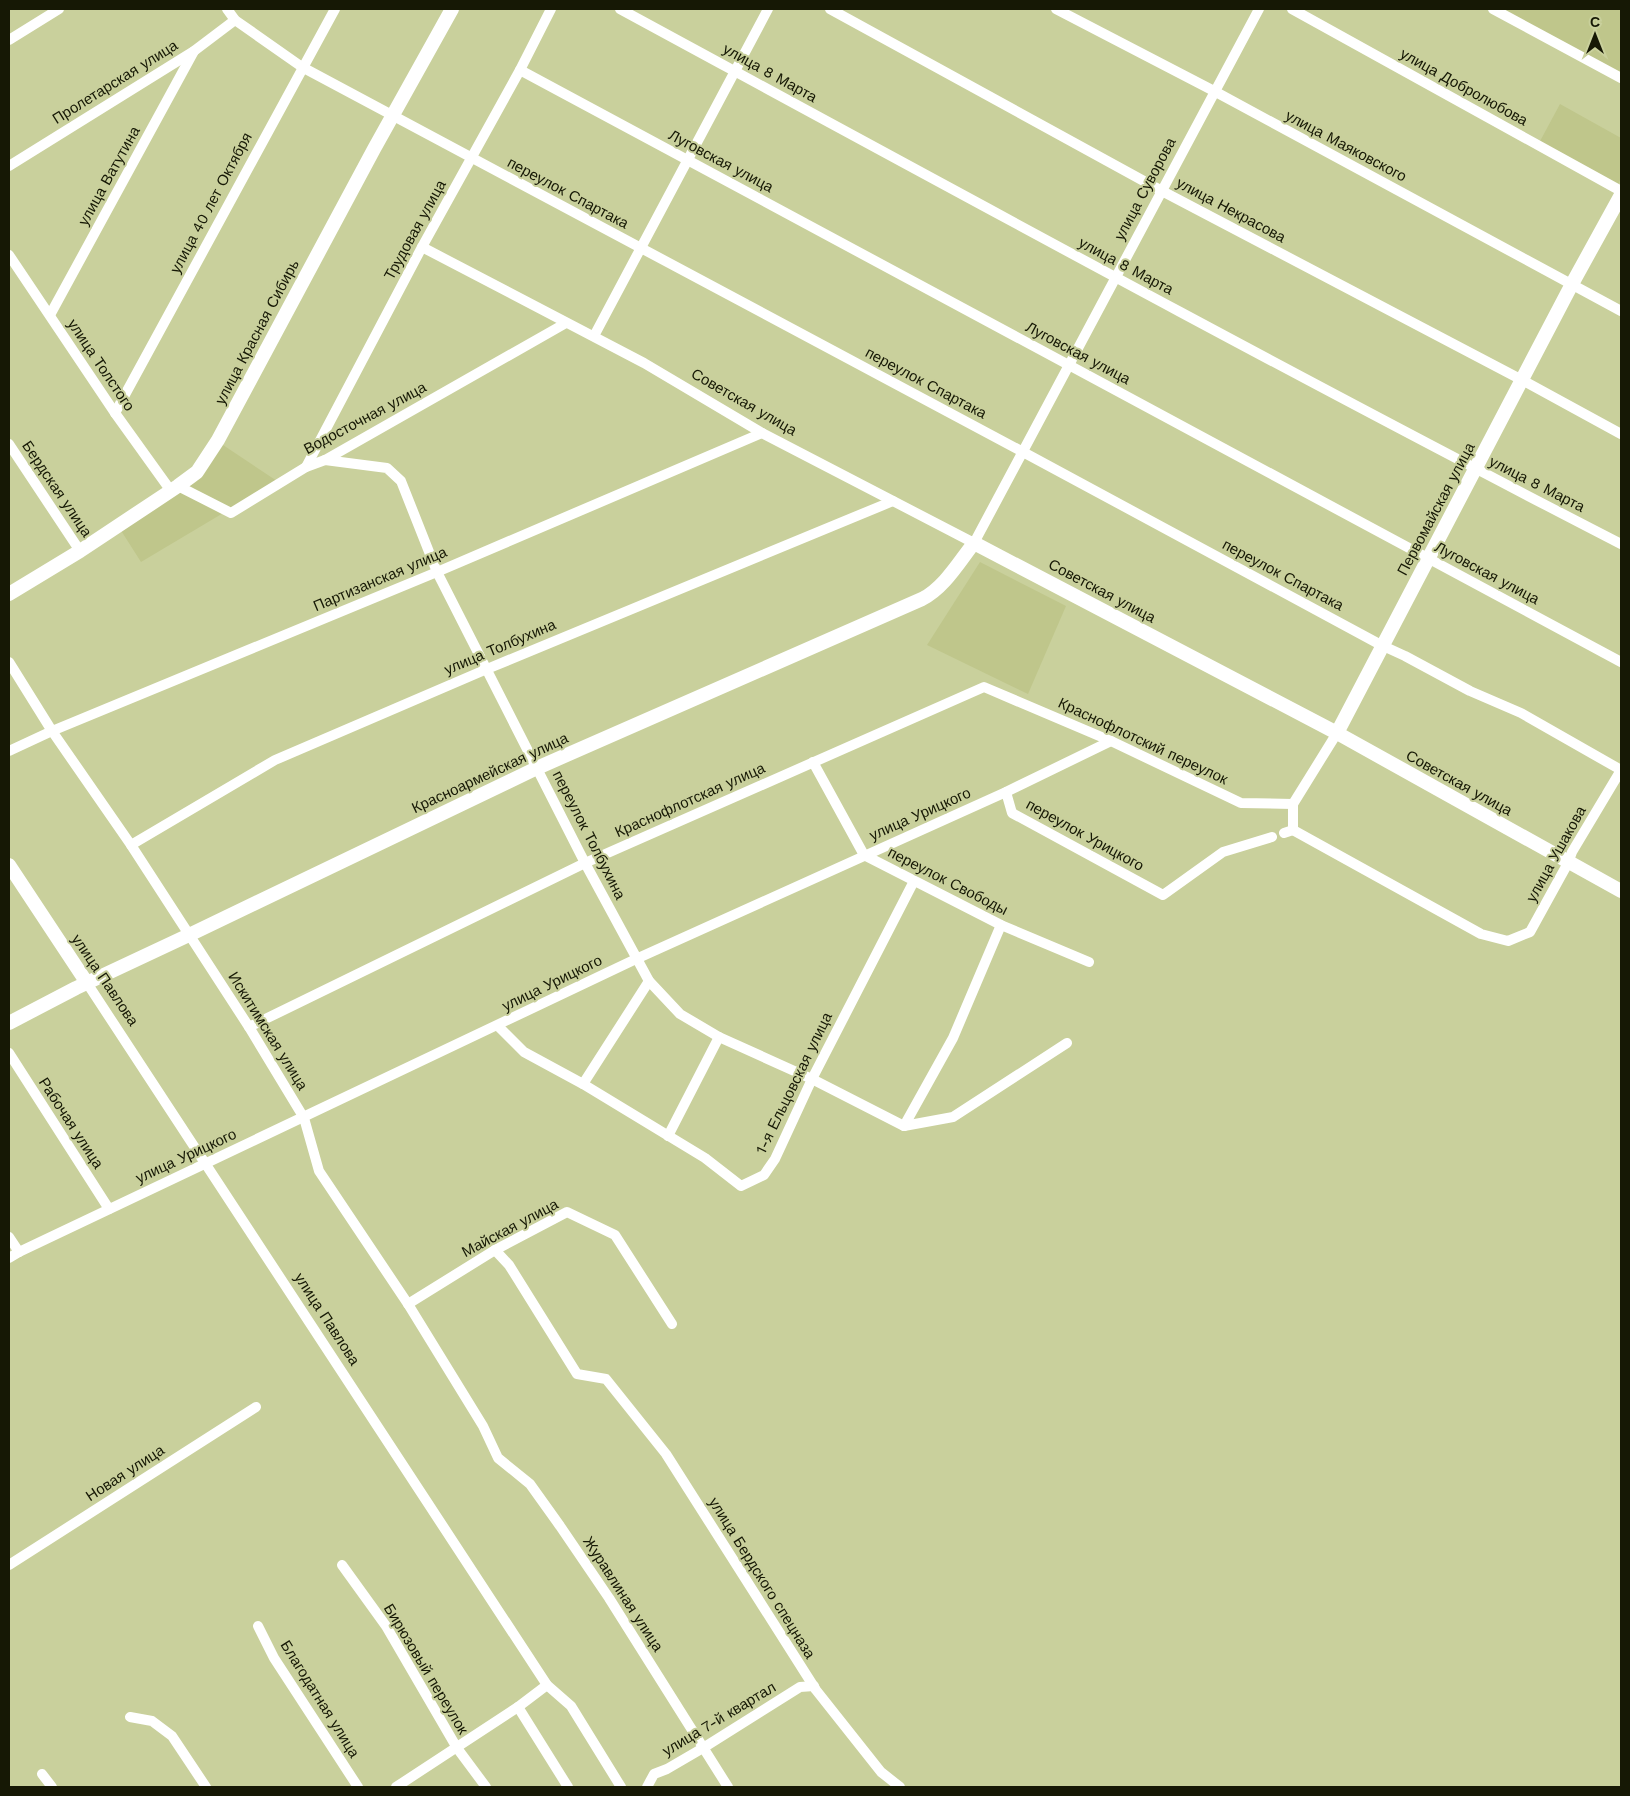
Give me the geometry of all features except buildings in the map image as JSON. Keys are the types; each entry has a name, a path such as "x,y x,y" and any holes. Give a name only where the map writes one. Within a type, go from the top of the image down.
{"street":[{"path":"9,40 59,9"},
{"name":"переулок Спартака","path":"227,9 234,20 302,67 471,159 1023,452 1381,646 1405,656 1470,691 1522,713 1621,770"},
{"name":"улица 40 лет Октября","path":"115,413 335,9"},
{"name":"улица Красная Сибирь","path":"9,594 80,551 175,489 197,472 218,440 392,116 452,9"},
{"name":"Трудовая улица","path":"306,467 551,9"},
{"name":"улица 8 Марта","path":"620,9 1115,278 1475,469 1621,544"},
{"path":"594,336 768,9"},
{"name":"улица Некрасова","path":"830,9 1162,191 1621,434"},
{"name":"улица Маяковского","path":"1056,9 1214,91 1621,311"},
{"name":"улица Суворова","path":"974,543 1259,9"},
{"name":"улица Добролюбова","path":"1292,9 1621,191"},
{"path":"1492,9 1621,78"},
{"name":"Пролетарская улица","path":"9,166 194,51 234,20"},
{"name":"улица Ватутина","path":"50,315 194,51"},
{"name":"Луговская улица","path":"520,70 1621,662"},
{"name":"Первомайская улица","path":"1293,804 1336,733 1572,284 1621,195"},
{"name":"Советская улица","path":"422,247 594,336 762,433 1336,733 1621,891"},
{"name":"улица Толстого","path":"9,255 115,413 175,489"},
{"name":"Водосточная улица","path":"175,489 231,513 306,467 325,460 566,323"},
{"name":"Партизанская улица","path":"9,751 52,731 437,572 762,433"},
{"name":"Бердская улица","path":"9,444 80,551"},
{"name":"переулок Толбухина","path":"325,460 387,468 400,480 437,572 585,863 649,981 680,1014 719,1037 812,1078 904,1126"},
{"name":"улица Толбухина","path":"131,845 275,760 487,669 893,501"},
{"name":"Красноармейская улица","path":"9,1023 88,982 537,768 931,594 974,543"},
{"name":"Искитимская улица","path":"9,662 52,731 131,845 249,1027 304,1118 319,1171 408,1304 484,1426"},
{"name":"Краснофлотский переулок","path":"984,687 1111,741 1241,803 1293,804"},
{"name":"Краснофлотская улица","path":"249,1027 585,863 984,687"},
{"name":"улица Урицкого","path":"9,1258 636,959 1006,792 1111,741"},
{"name":"переулок Свободы","path":"813,762 864,855 1001,925 1089,962"},
{"name":"улица Ушакова","path":"1293,804 1288,832 1481,934 1508,941 1530,932 1568,863 1572,852 1621,770"},
{"name":"переулок Урицкого","path":"1006,792 1012,813 1163,895 1223,852 1272,837"},
{"name":"улица Павлова","path":"9,865 88,982 547,1685 571,1706 621,1787"},
{"name":"1-я Ельцовская улица","path":"498,1026 524,1052 583,1084 705,1158 741,1186 764,1175 775,1159 812,1078 914,881"},
{"path":"904,1126 953,1038 1001,925"},
{"path":"583,1084 649,981"},
{"path":"668,1136 719,1037"},
{"path":"904,1126 953,1117 1067,1043"},
{"name":"Рабочая улица","path":"9,1053 109,1209"},
{"name":"Майская улица","path":"408,1304 495,1250 567,1212 615,1235 672,1324"},
{"path":"9,1237 19,1252"},
{"name":"улица Бердского спецназа","path":"495,1250 509,1265 577,1374 606,1379 666,1454 814,1686 881,1772 900,1787"},
{"name":"Новая улица","path":"9,1565 256,1407"},
{"name":"Журавлиная улица","path":"484,1426 498,1458 530,1484 609,1598 728,1787"},
{"name":"Бирюзовый переулок","path":"342,1566 386,1626 457,1748 486,1787"},
{"name":"Благодатная улица","path":"258,1626 274,1658 358,1787"},
{"path":"396,1787 518,1707 547,1685"},
{"name":"улица 7-й квартал","path":"647,1787 654,1774 667,1769 703,1748 800,1687 814,1686"},
{"path":"518,1707 568,1787"},
{"path":"130,1717 152,1721 172,1736 206,1787"},
{"path":"42,1774 52,1787"}],"shaded area":[{"path":"1493,9 1621,9 1621,77"},
{"path":"1560,104 1621,138 1621,178 1618,185 1539,143"},
{"path":"220,443 277,481 141,562 120,529 196,482"},
{"path":"980,562 1066,606 1028,694 927,645"}]}
